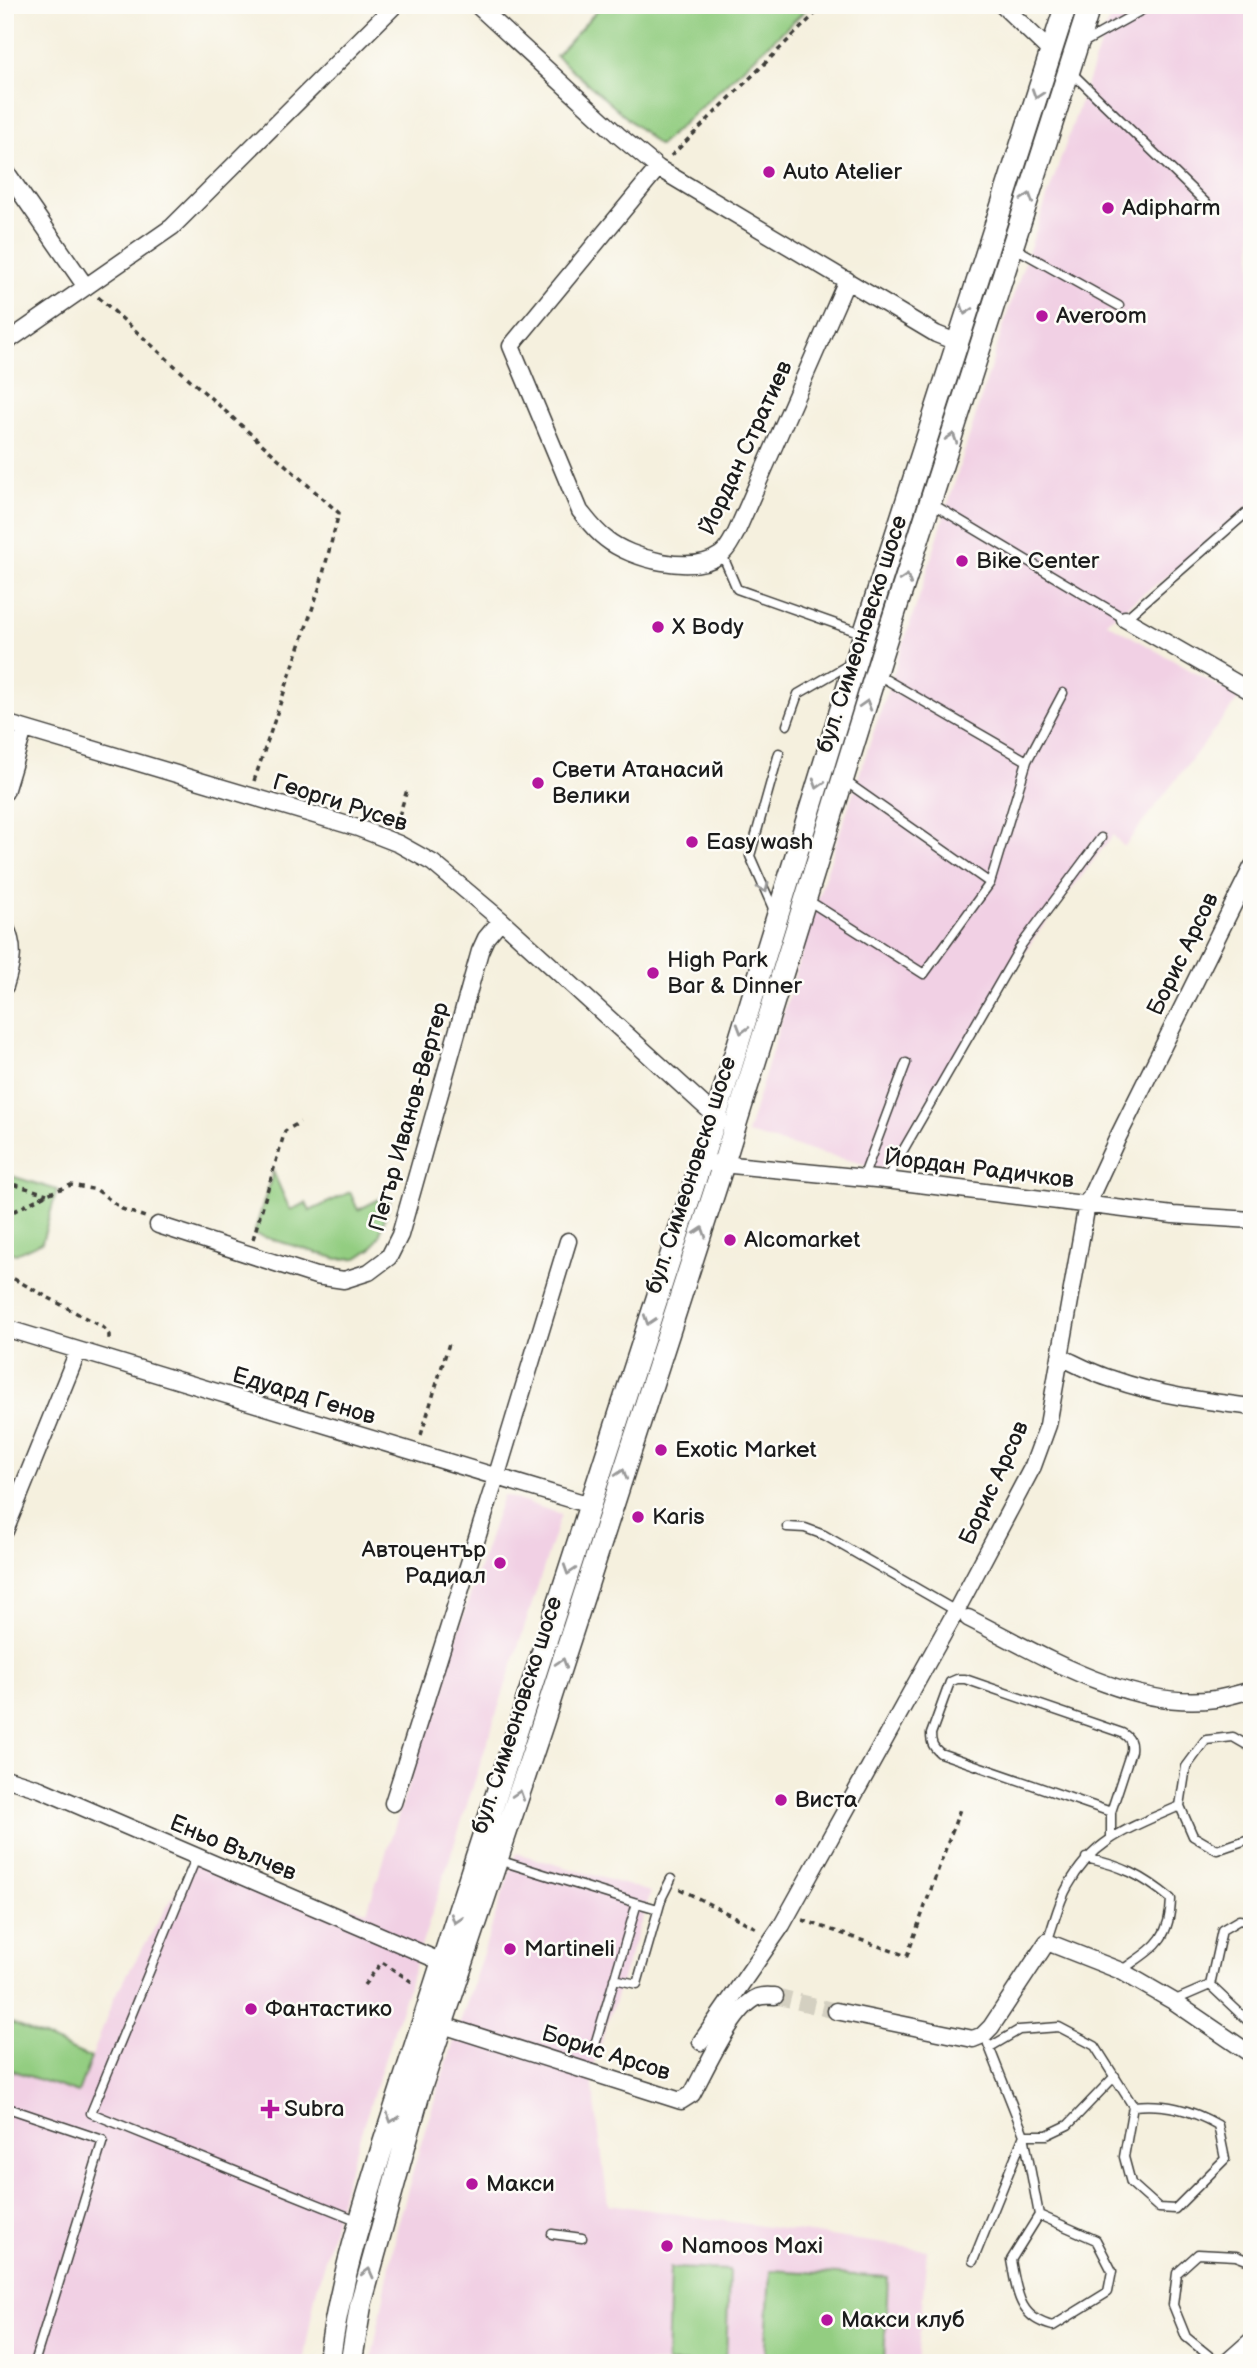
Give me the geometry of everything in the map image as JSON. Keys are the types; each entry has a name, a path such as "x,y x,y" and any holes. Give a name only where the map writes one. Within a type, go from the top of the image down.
{"main road":[{"name":"бул. Симеоновско шосе","path":"351,2363 361,2303 433,2022 442,1962 716,1116 855,660 1066,5"},
{"name":"бул. Симеоновско шосе","path":"328,2363 340,2294 360,2221 433,2022 498,1860 734,1132 876,673 1090,5"}],"street":[{"path":"5,343 172,228 395,5"},
{"path":"477,5 658,168 936,334 956,342"},
{"path":"1002,5 1051,52"},
{"name":"Йордан Стратиев","path":"658,168 511,346 580,511 607,541 640,556 674,564 702,563 722,554 736,533 847,280"},
{"path":"5,170 86,287"},
{"path":"1125,619 1252,692"},
{"name":"Георги Русев","path":"5,723 358,828 391,841 433,863 501,920 734,1132"},
{"path":"5,792 24,729"},
{"name":"Борис Арсов","path":"701,2042 775,1937 962,1614 1033,1465 1048,1425 1087,1204 1252,867"},
{"name":"Петър Иванов-Вертер","path":"158,1225 316,1276 344,1280 369,1272 389,1257 400,1235 480,951 486,938 501,920"},
{"path":"5,926 11,939 13,958 5,986"},
{"name":"Йордан Радичков","path":"701,1162 886,1180 1172,1215 1252,1220"},
{"path":"393,1803 568,1241"},
{"name":"Едуард Генов","path":"5,1328 590,1505"},
{"path":"5,1531 78,1351"},
{"path":"1061,1357 1108,1378 1143,1389 1199,1401 1252,1407"},
{"path":"962,1614 1070,1670 1121,1689 1160,1699 1214,1699 1252,1690"},
{"name":"Еньо Вълчев","path":"5,1778 40,1789 442,1962"},
{"path":"836,2011 957,2038 987,2041 991,2027 1047,1942 1121,1971 1173,2001 1252,2055"},
{"name":"Борис Арсов","path":"433,2022 681,2101 692,2094 733,2020 754,1999 775,1996"},
{"path":"1226,2363 1252,2340"}],"lane":[{"path":"1077,46 1151,5"},
{"path":"1069,71 1207,204"},
{"path":"1012,247 1119,306"},
{"path":"931,503 1125,619 1252,508"},
{"path":"722,554 737,589 864,634"},
{"path":"787,725 798,694 855,660"},
{"path":"876,673 1027,761"},
{"path":"805,899 924,974 990,883 1027,761 1063,693"},
{"path":"777,917 750,856 779,753"},
{"path":"843,779 990,883"},
{"path":"886,1180 1021,944 1101,838"},
{"path":"863,1178 905,1063"},
{"path":"787,1527 805,1528 824,1535 962,1614"},
{"path":"1111,1812 940,1753 931,1742 931,1734 950,1682 965,1679 1122,1732 1128,1737 1132,1744 1131,1751 1111,1812 1111,1837"},
{"path":"1252,1748 1233,1737 1206,1740 1185,1767 1180,1806 1193,1836 1217,1850 1252,1838"},
{"path":"1047,1942 1066,1888 1086,1858 1111,1837 1180,1806"},
{"path":"197,1858 91,2113 360,2221"},
{"path":"1086,1858 1118,1865 1152,1883 1171,1899 1170,1920 1159,1943 1121,1971"},
{"path":"498,1860 658,1909"},
{"path":"614,1979 637,1984 658,1909 670,1881"},
{"path":"594,2048 637,1903"},
{"path":"1210,1986 1222,1930 1239,1920 1252,1922"},
{"path":"1173,2001 1210,1986"},
{"path":"1210,1986 1248,2021 1252,2021"},
{"path":"1039,2215 1096,2239 1112,2271 1108,2292 1053,2326 1037,2323 1019,2301 1011,2260 1039,2215 1024,2135 987,2041 1019,2030 1059,2027 1095,2046 1133,2106 1124,2157 1130,2183 1159,2208 1175,2209 1225,2159 1218,2125 1200,2114 1157,2103 1133,2106"},
{"path":"1024,2135 1048,2135 1068,2125 1115,2076"},
{"path":"5,2107 103,2140 34,2363"},
{"path":"974,2262 1024,2135"},
{"path":"552,2234 582,2238"},
{"path":"1218,2363 1186,2337 1173,2305 1177,2273 1198,2254 1236,2256 1252,2262"}],"path":[{"path":"658,168 824,5"},
{"path":"86,287 339,513 319,589 248,797"},
{"path":"391,841 408,787"},
{"path":"248,1254 285,1131 300,1122"},
{"path":"5,1182 47,1194"},
{"path":"5,1216 71,1185 97,1190 122,1209 140,1214 158,1225"},
{"path":"5,1273 104,1328 110,1342 104,1359"},
{"path":"415,1454 450,1340"},
{"path":"788,1914 907,1956 960,1809"},
{"path":"670,1881 775,1937"},
{"path":"364,1985 382,1962 415,1984"}],"shaded area":[{"path":"1114,5 1252,5 1252,504 1166,577 1106,622 1239,698 1124,847 1113,835 1034,938 883,1169 747,1134 822,885 921,591 1009,308"},
{"path":"503,1495 561,1514 346,2179 315,2296 303,2363 5,2363 5,2068 78,2093 115,1995 196,1858 268,1888 367,1911"},
{"path":"516,1853 651,1892 591,2072 608,2204 927,2250 917,2363 371,2363 398,2224 426,2126"}],"green space":[{"path":"602,5 811,5 659,146 556,56"},
{"path":"273,1172 290,1210 306,1203 310,1211 350,1192 358,1210 383,1197 390,1200 379,1237 372,1248 357,1258 338,1259 254,1234"},
{"path":"5,1174 57,1190 42,1242 16,1254 5,1251"},
{"path":"5,2020 91,2058 78,2093 5,2068"},
{"path":"670,2268 729,2270 726,2363 667,2363"},
{"name":"Макси клуб","path":"770,2270 888,2277 884,2363 765,2363"}],"tunnel":[{"path":"775,1996 836,2011"}],"place":[{"name":"Auto Atelier","path":"769,172"},
{"name":"Adipharm","path":"1108,208"},
{"name":"Averoom","path":"1042,316"},
{"name":"Bike Center","path":"962,561"},
{"name":"X Body","path":"658,627"},
{"name":"Свети Атанасий Велики","path":"538,783"},
{"name":"Easy wash","path":"692,842"},
{"name":"High Park Bar & Dinner","path":"653,973"},
{"name":"Alcomarket","path":"730,1240"},
{"name":"Exotic Market","path":"661,1450"},
{"name":"Karis","path":"638,1517"},
{"name":"Автоцентър Радиал","path":"500,1563"},
{"name":"Виста","path":"781,1800"},
{"name":"Martineli","path":"510,1949"},
{"name":"Фантастико","path":"251,2009"},
{"name":"Subra","path":"270,2109"},
{"name":"Макси","path":"472,2184"},
{"name":"Namoos Maxi","path":"667,2246"},
{"name":"Макси клуб","path":"827,2320"}]}
